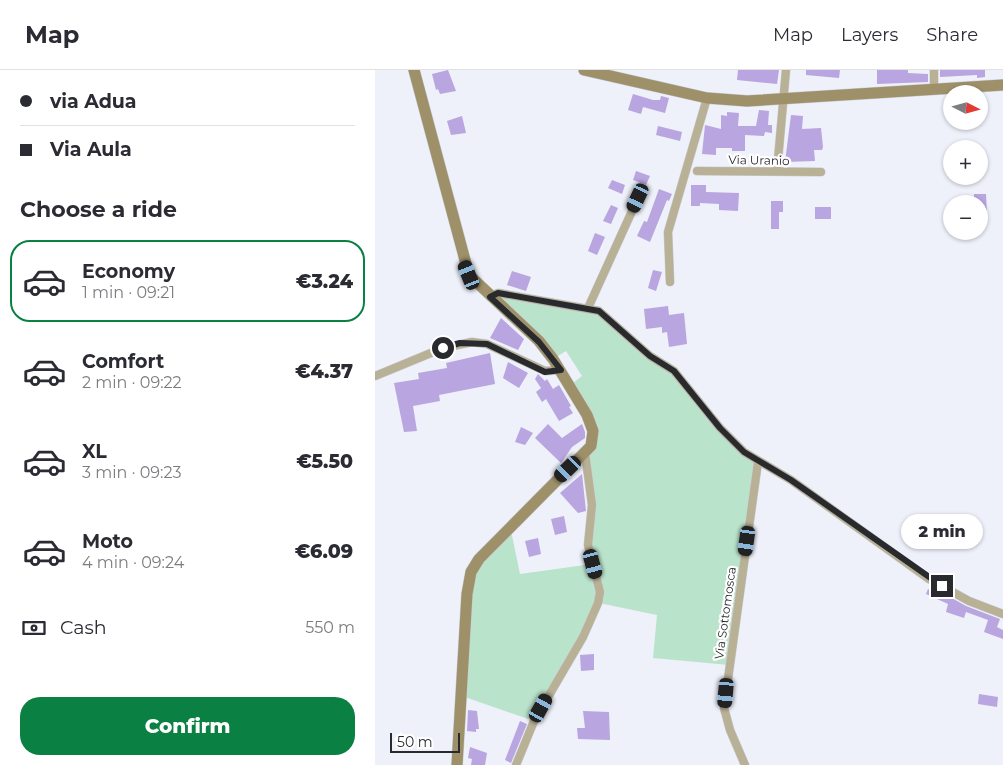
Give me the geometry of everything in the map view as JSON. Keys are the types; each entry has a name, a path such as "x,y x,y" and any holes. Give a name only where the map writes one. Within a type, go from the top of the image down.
{"main road":[{"path":"414,70 464,264 469,275 539,342 561,370 587,415 593,431 591,446 585,453 489,548 471,572 467,594 457,765"},
{"path":"584,70 707,98 747,101 1003,85"}],"street":[{"path":"777,172 781,99 786,70"},
{"path":"934,70 934,90"},
{"path":"670,282 668,232 707,98"},
{"name":"Via Uranio","path":"697,171 821,172"},
{"path":"588,308 638,198"},
{"path":"490,297 498,293 599,311 650,356 674,371 720,428 744,452 791,480 929,579 969,600 1003,614"},
{"path":"375,376 443,348 472,342 487,344 545,372 561,370"},
{"path":"517,765 534,720 583,637 599,603 600,592 587,545 593,505 585,453"},
{"name":"Via Sottomosca","path":"745,765 730,730 724,708 758,462"}],"green space":[{"path":"498,293 599,311 674,371 720,428 758,462 729,665 653,658 657,615 599,603 534,721 462,696 471,572 510,526 520,574 592,564 588,545 592,522 585,453 593,431 569,386 582,376 566,351 553,359 509,315"}],"building":[{"path":"448,70 456,91 440,94 438,89 436,90 432,74"},
{"path":"738,70 779,70 777,84 737,80"},
{"path":"806,70 840,70 839,78 806,75"},
{"path":"877,70 908,70 908,73 928,74 928,82 877,84"},
{"path":"940,70 985,70 985,77 977,78 977,75 940,77"},
{"path":"633,94 653,100 660,100 661,96 669,98 665,113 643,107 641,114 628,110"},
{"path":"759,110 769,111 768,125 772,125 772,133 765,132 764,136 745,135 745,151 732,151 732,148 716,148 716,155 702,154 705,125 721,129 721,115 727,116 727,112 739,113 738,126 756,126"},
{"path":"791,115 803,116 802,129 821,128 823,147 822,150 814,150 815,161 785,162"},
{"path":"462,116 466,133 451,135 447,121"},
{"path":"658,126 682,132 680,141 656,135"},
{"path":"636,171 650,176 646,185 633,180"},
{"path":"612,180 625,185 622,194 608,188"},
{"path":"691,185 706,185 706,192 739,193 738,211 719,210 719,204 700,203 700,206 691,206"},
{"path":"659,189 672,194 669,201 667,200 650,242 637,236 644,221 647,222"},
{"path":"771,201 783,201 783,212 779,212 779,229 771,229"},
{"path":"611,205 618,208 611,224 603,221"},
{"path":"815,207 831,207 831,219 815,219"},
{"path":"595,233 605,237 597,255 588,251"},
{"path":"653,270 662,272 656,291 648,288"},
{"path":"512,271 531,277 526,291 507,285"},
{"path":"668,306 669,315 684,313 687,344 669,347 667,332 662,333 662,327 646,329 644,309"},
{"path":"501,318 524,339 518,350 490,338"},
{"path":"490,353 495,384 439,395 440,401 413,406 417,431 404,432 394,383 419,379 418,373 447,368 446,363"},
{"path":"508,362 528,373 519,388 503,378"},
{"path":"538,374 545,381 547,379 553,389 559,385 573,413 559,421 546,399 542,402 536,392 541,388 535,379"},
{"path":"548,424 562,438 582,424 585,432 585,438 572,447 561,463 535,438"},
{"path":"521,427 533,433 525,445 515,442"},
{"path":"582,474 586,511 578,513 560,493"},
{"path":"564,516 567,532 555,535 551,519"},
{"path":"538,538 541,554 529,557 525,541"},
{"path":"934,588 966,606 1000,619 997,627 1003,630 1003,639 984,632 988,620 966,612 964,618 946,612 948,604 926,594 928,589 933,591"},
{"path":"594,654 594,670 581,671 580,655"},
{"path":"979,694 998,697 997,707 978,704"},
{"path":"468,710 477,711 479,729 476,729 476,732 467,731"},
{"path":"583,711 609,712 610,740 578,739 577,728 585,728"},
{"path":"520,721 527,724 511,763 505,760"},
{"path":"470,747 487,753 485,765 471,765 472,759 468,758"}],"route":[{"path":"443,348 460,343 487,344 545,372 561,370 539,342 490,297 498,293 599,311 615,322 650,356 674,371 720,428 744,452 791,480 929,579 942,586"}]}
